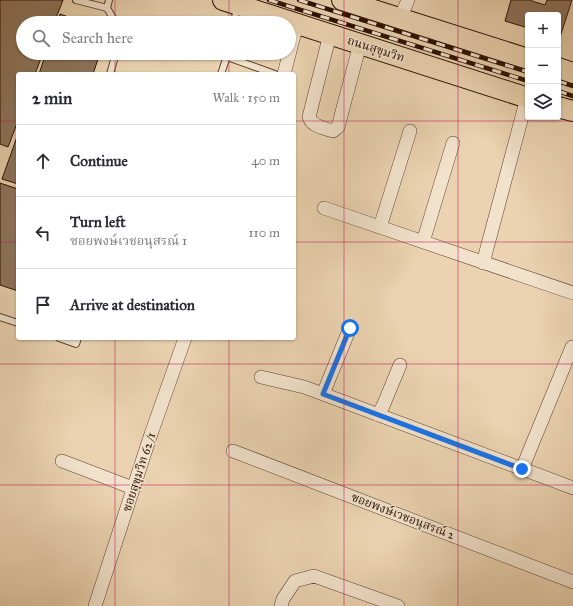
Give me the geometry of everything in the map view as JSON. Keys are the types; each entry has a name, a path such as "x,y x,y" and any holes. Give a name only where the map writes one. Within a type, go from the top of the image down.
{"main road":[{"path":"342,0 525,58"},
{"name":"ถนนสุขุมวิท","path":"232,9 262,16"},
{"name":"ถนนสุขุมวิท","path":"297,24 525,97"},
{"path":"561,69 573,73"},
{"path":"561,108 573,111"}],"street":[{"path":"400,18 408,0"},
{"path":"330,34 309,117 310,121 314,124 333,131 338,127 360,44"},
{"path":"285,72 288,60"},
{"path":"483,263 525,106"},
{"path":"380,227 410,131"},
{"path":"423,242 453,143"},
{"path":"324,208 573,293"},
{"path":"323,394 350,328"},
{"name":"ซอยสุขุมวิท 62 /1","path":"95,606 151,434 184,340"},
{"path":"522,469 572,347"},
{"path":"378,415 400,365"},
{"path":"261,377 304,387 573,488"},
{"name":"ซอยพงษ์เวชอนุสรณ์ 2","path":"233,451 573,582"},
{"path":"62,461 133,488"},
{"path":"281,606 283,599 295,581 314,576 397,606"}],"lane":[{"path":"76,0 107,8 112,16"},
{"path":"107,8 109,0"},
{"path":"111,72 114,60"},
{"path":"221,72 225,60"},
{"path":"239,60 269,72"},
{"path":"0,317 16,322"},
{"path":"65,340 76,344 77,340"}],"building":[{"path":"0,0 63,0 57,16 16,16 16,60 40,60 36,72 16,72 16,126 8,147 0,144"},
{"path":"511,0 532,0 545,5 547,0 572,0 561,34 561,12 525,12 525,27 505,21"},
{"path":"44,60 98,60 94,72 40,72"},
{"path":"16,140 16,183 2,179"},
{"path":"0,183 16,188 16,290 0,285"}],"railway":[{"path":"269,0 525,80"},
{"path":"299,0 525,71"},
{"path":"561,82 573,86"},
{"path":"561,92 573,96"}],"route":[{"path":"350,328 323,394 522,469"}]}
